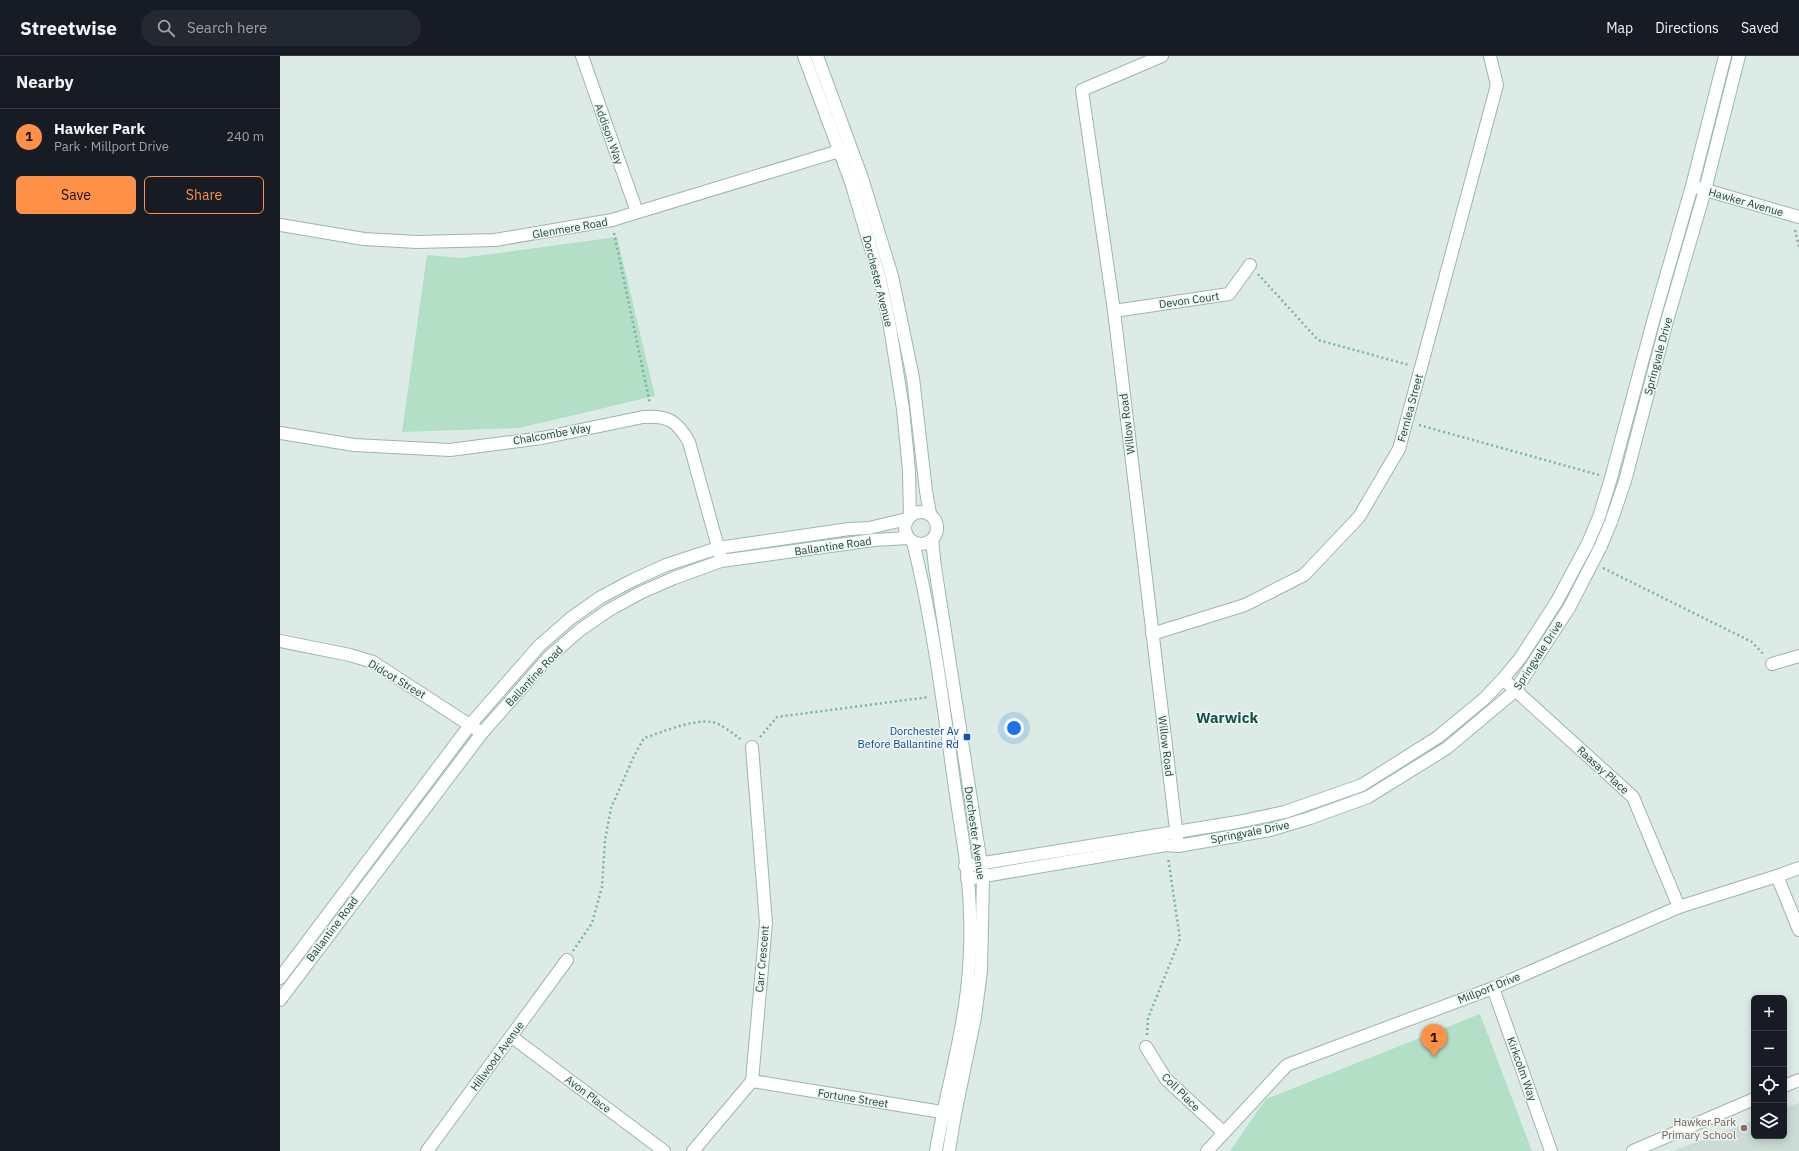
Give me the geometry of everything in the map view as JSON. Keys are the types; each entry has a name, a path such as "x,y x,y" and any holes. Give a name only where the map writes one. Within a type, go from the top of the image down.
{"street":[{"name":"Addison Way","path":"582,56 637,212"},
{"name":"Dorchester Avenue","path":"804,56 838,152 851,182 880,280 890,327 904,416 909,471 908,517 906,532 911,540 923,582 942,695 967,879 970,918 969,968 965,1011 948,1113 949,1151"},
{"name":"Dorchester Avenue","path":"817,56 862,178 892,276 913,378 926,490 930,514 937,524 936,535 932,540 934,567 983,877 981,971 975,1017 936,1151"},
{"name":"Willow Road","path":"1162,56 1082,90 1114,312 1176,832 1172,846"},
{"name":"Fernlea Street","path":"1152,634 1244,605 1304,575 1359,517 1399,449 1497,86 1490,56"},
{"name":"Springvale Drive","path":"965,866 1267,816 1306,805 1362,785 1438,737 1484,699 1503,679 1521,657 1560,594 1588,542 1611,478 1654,318 1692,186 1725,56"},
{"name":"Springvale Drive","path":"967,879 1270,830 1368,797 1447,748 1516,691 1569,608 1593,563 1611,522 1625,481 1668,321 1706,190 1739,56"},
{"name":"Glenmere Road","path":"280,225 364,238 417,242 495,240 612,220 850,148"},
{"name":"Hawker Avenue","path":"1692,186 1799,217"},
{"name":"Devon Court","path":"1114,312 1229,294 1250,265"},
{"name":"Chalcombe Way","path":"280,433 354,445 450,450 542,438 643,417 654,416 666,419 682,429 689,442 721,561"},
{"path":"908,517 918,512 930,514"},
{"name":"Ballantine Road","path":"280,978 470,725 539,646 571,618 601,597 633,580 666,566 718,548 842,530 869,528 908,517"},
{"name":"Ballantine Road","path":"280,1000 482,733 549,657 580,630 609,610 642,592 674,578 721,561 874,540 911,540"},
{"path":"911,540 923,544 932,540"},
{"name":"Didcot Street","path":"280,641 350,655 373,662 482,733"},
{"path":"1772,664 1799,656"},
{"name":"Raasay Place","path":"1503,679 1633,797 1678,907"},
{"name":"Carr Crescent","path":"752,747 766,923 752,1081"},
{"name":"Millport Drive","path":"1207,1151 1223,1132 1287,1065 1493,988 1678,907 1799,868"},
{"path":"1777,876 1799,930"},
{"name":"Hillwood Avenue","path":"427,1151 567,960"},
{"name":"Kirkcolm Way","path":"1493,988 1551,1151"},
{"name":"Avon Place","path":"512,1037 664,1151"},
{"name":"Coll Place","path":"1146,1047 1166,1079 1223,1132"},
{"path":"1787,1085 1799,1080"},
{"path":"693,1151 752,1081"},
{"name":"Fortune Street","path":"752,1081 948,1113"},
{"path":"1633,1151 1751,1100"}],"path":[{"path":"612,220 648,397 654,416"},
{"path":"1250,265 1318,340 1421,368"},
{"path":"1406,422 1611,478"},
{"path":"1593,563 1752,642 1772,664"},
{"path":"567,960 592,923 602,887 605,840 610,808 644,738 685,724 712,722 728,730 752,747 777,717 918,700 942,695"},
{"path":"1146,1047 1148,1018 1180,939 1172,846"}],"shaded area":[{"name":"Hawker Park Primary School","path":"1799,1103 1799,1151 1673,1151 1751,1121 1751,1139 1787,1139 1787,1107"}],"green space":[{"path":"617,237 655,396 519,428 402,432 427,255 461,258"},
{"path":"1480,1014 1532,1151 1230,1151 1266,1099"}],"place":[{"name":"Dorchester Av Before Ballantine Rd","path":"967,737"},
{"name":"Hawker Park","path":"1434,1057"},
{"name":"Hawker Park Primary School","path":"1744,1128"}],"district":[{"name":"Warwick","path":"1227,718"}]}
